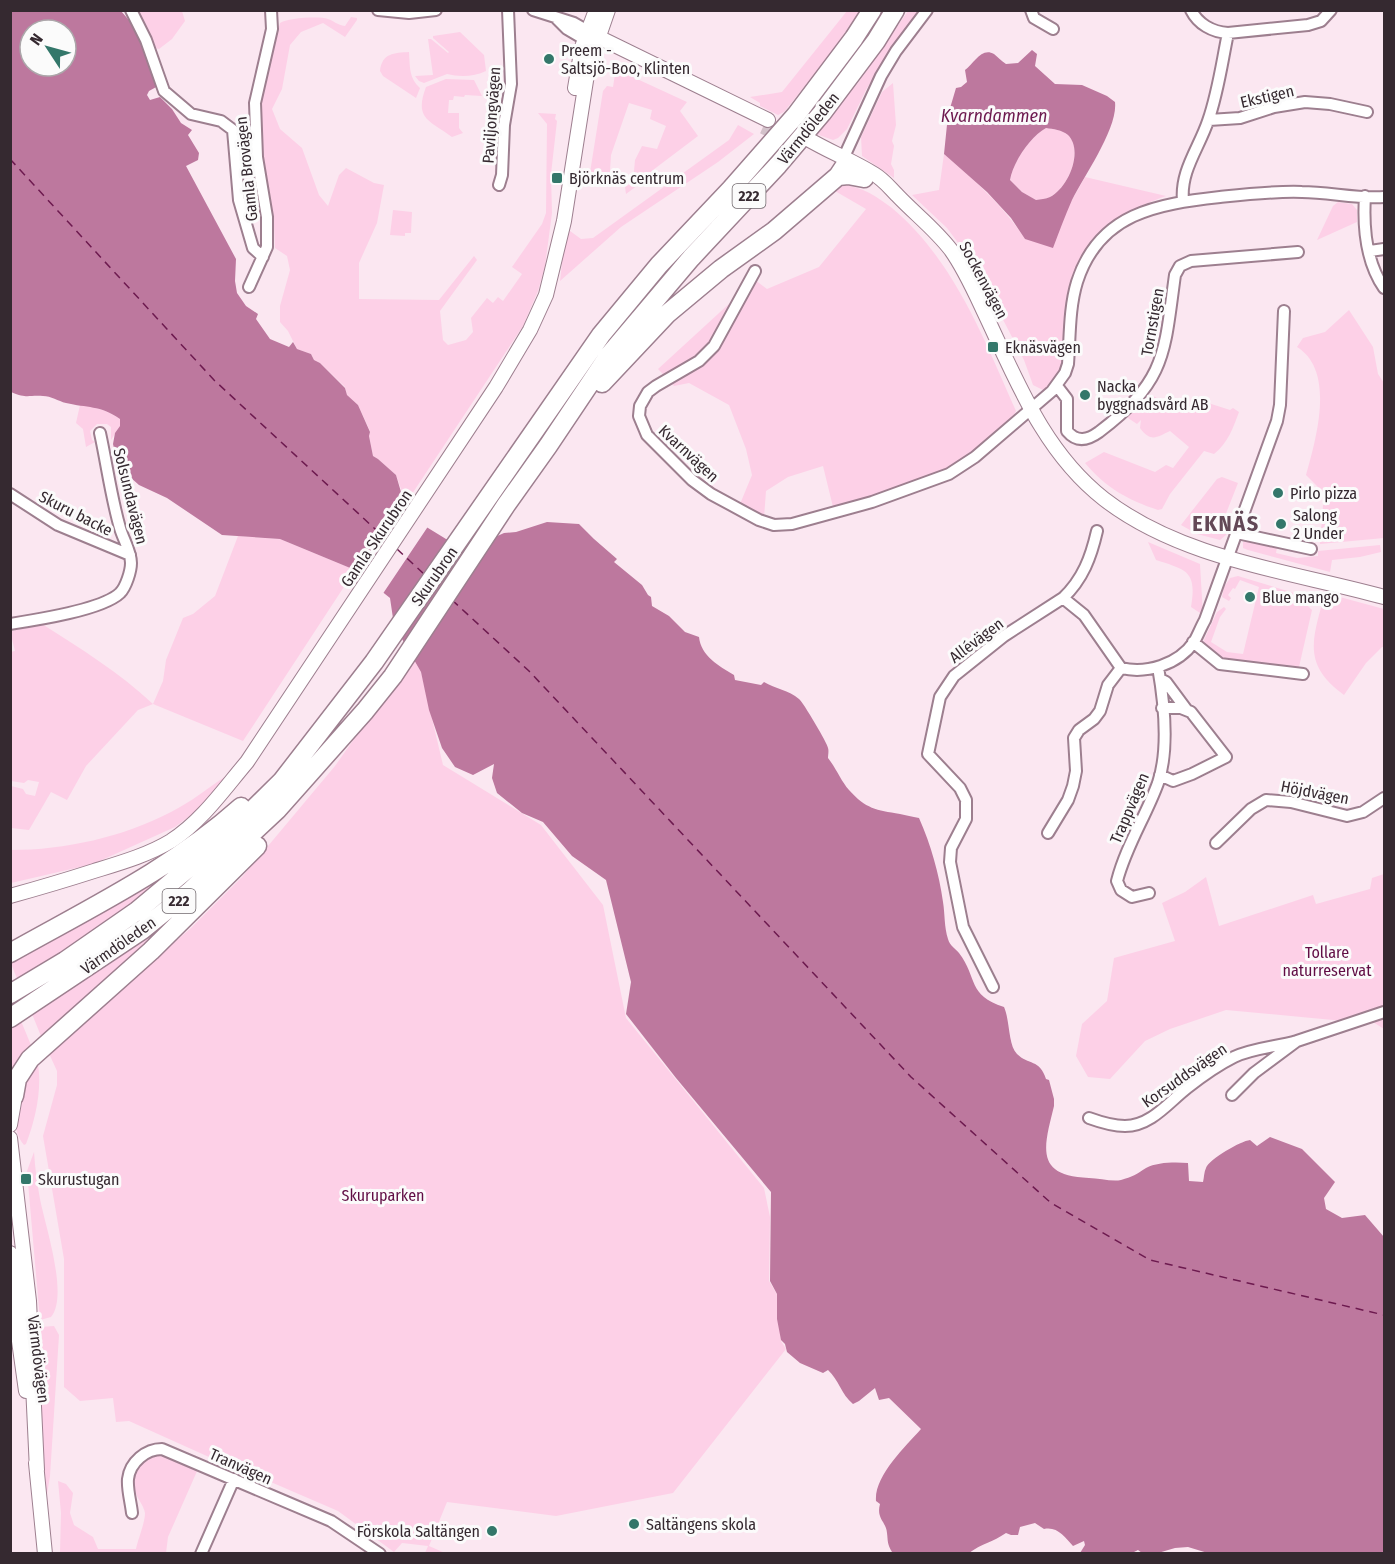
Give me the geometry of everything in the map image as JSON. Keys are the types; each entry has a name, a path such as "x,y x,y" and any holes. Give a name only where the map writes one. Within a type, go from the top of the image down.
{"highway":[{"name":"Värmdöleden","path":"580,365 634,293 796,115 854,38 872,10"},
{"name":"Värmdöleden","path":"600,378 642,314 697,250 778,165 822,113 870,49 895,10"},
{"path":"600,378 667,314 800,209 841,164 848,175 864,177"},
{"name":"Skurubron","path":"289,785 580,365"},
{"name":"Skurubron","path":"289,785 331,763 393,676 506,505 600,378"},
{"name":"Värmdöleden","path":"10,994 108,932 174,881 289,785"},
{"name":"Värmdöleden","path":"10,1018 142,930 189,892 251,836 289,785"},
{"path":"10,953 156,871 228,818 289,785"},
{"path":"12,1100 17,1079 40,1049 130,971 196,909 289,785"}],"main road":[{"path":"591,39 596,10"},
{"path":"591,39 608,10"},
{"path":"591,39 765,123"},
{"name":"Gamla Skurubron","path":"92,872 147,853 172,840 206,812 247,762 490,397 530,330 546,295 564,221 574,90 591,39"},
{"name":"Sockenvägen","path":"804,141 841,164 872,173 888,184 921,216 951,251 970,284 1030,410 1048,439 1103,498 1124,513 1164,535 1191,546 1384,597"},
{"name":"Sockenvägen","path":"864,177 897,195"},
{"path":"10,888 56,877 92,872"},
{"path":"10,896 62,883 92,872"},
{"path":"10,1125 12,1100"},
{"name":"Värmdövägen","path":"10,1138 13,1184 30,1301 37,1470"},
{"name":"Värmdövägen","path":"10,1253 45,1554"}],"street":[{"path":"131,10 154,60 159,80 165,91 191,114 221,122 234,130 239,200 253,248 263,257"},
{"name":"Gamla Brovägen","path":"249,287 267,247 257,157 255,103 272,29 271,10"},
{"path":"378,10 409,13 436,10"},
{"name":"Paviljongvägen","path":"499,185 502,175 504,125 511,84 508,10"},
{"path":"533,10 557,19 567,29 591,39"},
{"path":"841,164 888,64 927,10"},
{"path":"1031,10 1034,18 1053,29"},
{"path":"1191,10 1194,17 1204,25 1219,32 1228,33 1308,26 1321,21 1331,10"},
{"path":"1183,201 1184,176 1209,120 1228,33"},
{"name":"Ekstigen","path":"1209,120 1240,118 1274,107 1305,102 1330,104 1367,112"},
{"path":"1030,410 1057,386 1068,364 1074,293 1080,274 1091,254 1107,235 1127,219 1152,208 1183,201 1264,192 1384,196"},
{"path":"1365,196 1364,228 1372,266 1384,288"},
{"path":"1370,252 1384,249"},
{"name":"Tornstigen","path":"1057,386 1067,399 1067,431 1080,440 1093,437 1142,394 1158,369 1164,350 1175,275 1180,266 1191,261 1298,252"},
{"name":"Kvarnvägen","path":"755,270 708,354 690,368 648,392 640,406 639,416 646,435 692,480 711,494 759,520 774,525 792,524 872,502 949,474 975,457 1030,410"},
{"path":"1063,598 1084,615 1121,668 1134,671 1158,668 1174,659 1194,642 1205,620 1277,421 1280,405 1284,311"},
{"name":"Solsundavägen","path":"10,624 87,608 121,592 128,578 130,555 120,529 100,433"},
{"name":"Skuru backe","path":"10,494 58,525 130,555"},
{"name":"Allévägen","path":"993,987 963,927 950,862 951,848 966,819 966,800 960,788 928,754 939,697 954,676 1004,636 1063,598 1085,569 1097,531"},
{"path":"1237,533 1311,549"},
{"path":"1194,642 1220,664 1304,674"},
{"path":"1048,833 1068,800 1073,786 1076,771 1074,738 1079,730 1094,719 1100,711 1108,685 1121,668"},
{"name":"Trappvägen","path":"1149,893 1132,897 1121,890 1117,881 1160,775 1164,756 1158,668"},
{"path":"1160,679 1166,682 1226,757 1173,781 1160,775"},
{"path":"1162,708 1186,709"},
{"name":"Höjdvägen","path":"1216,843 1251,809 1266,800 1284,801 1347,816 1362,812 1384,798"},
{"name":"Korsuddsvägen","path":"1089,1118 1102,1123 1137,1125 1165,1108 1186,1089 1232,1058 1246,1052 1297,1041 1384,1012"},
{"name":"Korsuddsvägen","path":"1232,1095 1254,1073 1297,1041"},
{"name":"Tranvägen","path":"132,1513 128,1480 131,1470 142,1456 155,1449 170,1451 331,1521 380,1554"},
{"path":"201,1554 234,1479"}],"green space":[{"path":"134,11 182,11 185,21 172,39 159,49 155,48"},
{"path":"847,11 859,11 833,51 784,112 778,115 760,106 760,103 750,97 782,92"},
{"path":"908,11 921,11 867,88 847,129 833,140 816,134 832,110 858,83"},
{"path":"351,17 357,20 345,37 323,23 301,32 290,45 282,89 272,109 280,129 302,148 319,195 328,206 339,175 346,168 374,183 384,185 377,223 359,263 359,299 439,300 474,256 477,260 440,311 443,340 448,345 466,340 473,332 471,318 487,298 493,303 498,297 503,301 522,274 512,267 542,224 546,213 547,124 538,113 556,114 557,121 551,174 552,213 545,266 538,291 523,326 406,503 396,475 373,456 370,431 358,405 347,395 345,387 314,360 311,354 297,349 288,331 280,322 280,306 290,270 287,256 275,248 274,227 263,173 261,96 280,23 296,19 318,18 328,19 345,26"},
{"path":"460,32 484,55 486,71 466,76 447,74 424,83 419,81 415,76 433,75 428,39 448,53 433,36"},
{"path":"409,52 412,76 420,88 416,98 383,76 380,71 386,57"},
{"path":"622,72 687,102 680,111 698,136 626,194 625,187 633,182 635,160 642,146 657,149 666,126 650,119 652,110 629,103 611,155 609,187 588,185 603,91 607,86 613,87 615,74"},
{"path":"446,79 474,80 482,96 454,96 453,100 449,100 448,113 459,113 459,128 463,133 452,137 426,118 422,106 426,87"},
{"path":"893,83 896,125 892,141 894,146 891,164 894,178 862,156 861,137 882,92"},
{"path":"738,125 754,134 718,162 621,227 560,281 566,228 581,239 593,238 729,140"},
{"path":"1046,128 1068,135 1073,142 1074,159 1063,186 1048,198 1036,200 1022,192 1010,180 1023,151 1034,137"},
{"path":"944,154 998,204 1025,239 1072,200 1085,177 1166,196 1133,209 1114,221 1085,251 1074,272 1066,301 1063,364 1053,385 1043,390 1033,385 1024,360 974,264 947,228 912,195 939,190"},
{"path":"843,185 863,190 892,208 933,252 965,302 1016,411 1012,419 963,460 945,471 834,511 823,466 788,477 766,491 764,518 740,504 752,475 746,449 729,405 689,383 674,386 658,369 755,280 767,289 819,267 866,209 835,191"},
{"path":"1338,202 1352,204 1357,210 1357,222 1317,240 1333,206"},
{"path":"393,210 412,212 411,233 405,233 405,236 390,235"},
{"path":"1349,310 1373,347 1378,374 1384,383 1384,538 1320,544 1324,493 1306,475 1318,425 1320,389 1316,372 1309,358 1297,347 1303,338 1325,332"},
{"path":"1148,393 1164,402 1192,405 1205,402 1230,410 1233,408 1239,412 1230,435 1223,445 1214,454 1204,451 1170,494 1162,509 1158,510 1118,492 1085,463 1104,452 1155,472 1166,465 1173,468 1189,447 1170,431 1154,437 1148,436 1140,428 1141,420 1137,424 1125,416"},
{"path":"80,405 101,409 120,419 120,426 111,440 111,427 107,424 97,424 90,431 92,440 95,442 86,447 83,429 76,423"},
{"path":"1222,477 1238,483 1225,516 1232,519 1226,535 1220,540 1197,534 1181,525 1217,479"},
{"path":"238,536 280,539 355,570 243,741 153,704 163,681 166,660 183,618 193,614 215,596"},
{"path":"1148,542 1200,564 1203,615 1191,607 1191,579 1175,566 1156,560"},
{"path":"1243,542 1277,547 1276,553 1297,558 1318,556 1318,551 1380,545 1381,552 1332,560 1330,572 1248,550 1243,548"},
{"path":"1238,576 1294,593 1312,610 1299,667 1269,667 1222,660 1215,657 1205,646 1203,642 1217,612 1224,607 1226,609 1220,617 1211,642 1227,652 1243,654 1259,587 1240,580 1228,595 1231,598 1229,601 1222,597 1224,587 1230,578"},
{"path":"1325,593 1384,609 1384,647 1366,663 1344,695 1330,684 1316,661 1314,637"},
{"path":"42,624 113,671 153,704 138,710 86,766 67,800 51,792 29,830 11,828 11,786 23,789 26,794 35,796 39,782 11,781 10,652 15,651 11,631"},
{"name":"Skuruparken","path":"412,657 421,672 443,765 541,825 603,905 626,1018 764,1188 770,1217 769,1281 778,1296 781,1341 786,1349 673,1493 556,1516 447,1502 429,1546 445,1553 425,1553 428,1546 402,1543 394,1552 338,1511 250,1473 253,1466 232,1458 229,1466 129,1421 116,1422 113,1398 80,1401 64,1387 64,1259 43,1136 57,1085 57,1071 47,1049 190,929 242,877 335,766"},
{"path":"226,776 220,790 175,827 93,864 11,883 11,850 73,845 114,835 153,821 178,808"},
{"path":"226,827 125,908 18,981 10,961"},
{"name":"Tollare naturreservat","path":"1384,874 1384,1029 1362,1015 1344,1021 1226,1010 1170,1029 1145,1041 1110,1079 1088,1077 1076,1056 1082,1024 1107,1001 1114,958 1175,941 1162,903 1185,892 1206,877 1219,926 1313,895 1316,904 1370,889 1372,878"},
{"path":"183,910 43,1041 32,1014"},
{"path":"21,1021 33,1050 11,1073 11,1028"},
{"path":"37,1059 38,1102 30,1134 24,1145 18,1135 16,1113 21,1090"},
{"path":"34,1152 36,1176 54,1260 58,1293 56,1307 51,1317 40,1320 27,1171"},
{"path":"54,1326 59,1335 50,1476 46,1500 43,1475 40,1327"},
{"path":"163,1454 198,1469 168,1537 166,1553 60,1553 61,1513 58,1481 66,1484 73,1493 70,1513 74,1525 93,1537 98,1549 136,1549 145,1513 133,1480 142,1463"}],"water":[{"path":"10,11 121,11 145,44 158,86 149,91 147,95 150,100 160,97 181,123 192,130 188,135 199,153 198,160 186,166 236,259 237,293 246,306 258,314 256,319 270,339 289,347 293,342 297,349 311,354 314,360 345,388 347,395 358,405 370,432 373,456 396,475 401,492 415,520 446,539 493,538 547,522 579,524 617,559 614,562 642,585 651,597 652,606 669,616 685,632 699,637 700,644 707,655 734,675 735,680 761,685 764,682 799,699 827,745 828,758 855,796 866,805 878,810 919,818 937,870 949,941 965,962 975,985 984,997 1004,1007 1014,1050 1021,1057 1037,1065 1049,1080 1054,1106 1046,1146 1047,1157 1051,1165 1059,1172 1071,1176 1121,1180 1155,1165 1188,1163 1189,1181 1203,1182 1208,1164 1219,1155 1246,1141 1250,1140 1257,1146 1270,1137 1302,1149 1335,1182 1324,1198 1326,1209 1342,1218 1365,1215 1384,1237 1384,1550 1382,1553 1211,1554 1188,1547 1158,1553 1142,1553 1138,1550 1132,1553 1080,1553 1085,1545 1084,1541 1073,1546 1057,1531 1044,1529 1035,1523 1020,1527 1018,1535 1006,1533 969,1553 892,1552 879,1513 880,1504 876,1501 877,1491 892,1462 921,1429 889,1398 879,1400 875,1388 853,1404 828,1370 823,1373 800,1363 787,1352 781,1340 777,1319 777,1294 770,1281 771,1192 626,1014 631,982 606,880 572,856 543,822 522,813 497,793 492,778 494,764 473,775 455,767 442,748 429,710 421,672 394,625 390,598 355,570 280,539 222,535 167,498 139,485 122,470 117,460 113,444 115,433 120,426 120,419 113,414 49,397 24,396 11,392"},
{"name":"Kvarndammen","path":"1032,50 1037,54 1035,66 1055,84 1082,85 1115,102 1115,113 1106,138 1072,200 1053,248 1025,239 1011,218 987,192 944,154 948,115 956,88 967,82 965,70 981,54 989,52 1006,64 1018,63","holes":["1046,128 1068,135 1073,142 1074,159 1072,169 1063,186 1048,198 1036,200 1022,192 1010,180 1023,151 1034,137"]}],"pier":[{"path":"408,500 417,518 429,525 382,595 357,576"}],"ferry route":[{"path":"10,159 214,380 387,540"},
{"path":"397,549 425,575"},
{"path":"452,600 529,671 911,1077 1051,1203 1150,1260 1384,1315"}],"tunnel":[{"path":"763,127 785,137"}],"place":[{"name":"Preem - Saltsjö-Boo, Klinten","path":"549,59"},
{"name":"Björknäs centrum","path":"557,178"},
{"name":"Eknäsvägen","path":"993,347"},
{"name":"Nacka byggnadsvård AB","path":"1085,395"},
{"name":"Pirlo pizza","path":"1278,493"},
{"name":"Salong 2 Under","path":"1281,524"},
{"name":"Blue mango","path":"1250,597"},
{"name":"Skurustugan","path":"26,1179"},
{"name":"Saltängens skola","path":"634,1524"},
{"name":"Förskola Saltängen","path":"492,1531"}],"district":[{"name":"EKNÄS","path":"1226,523"}]}
